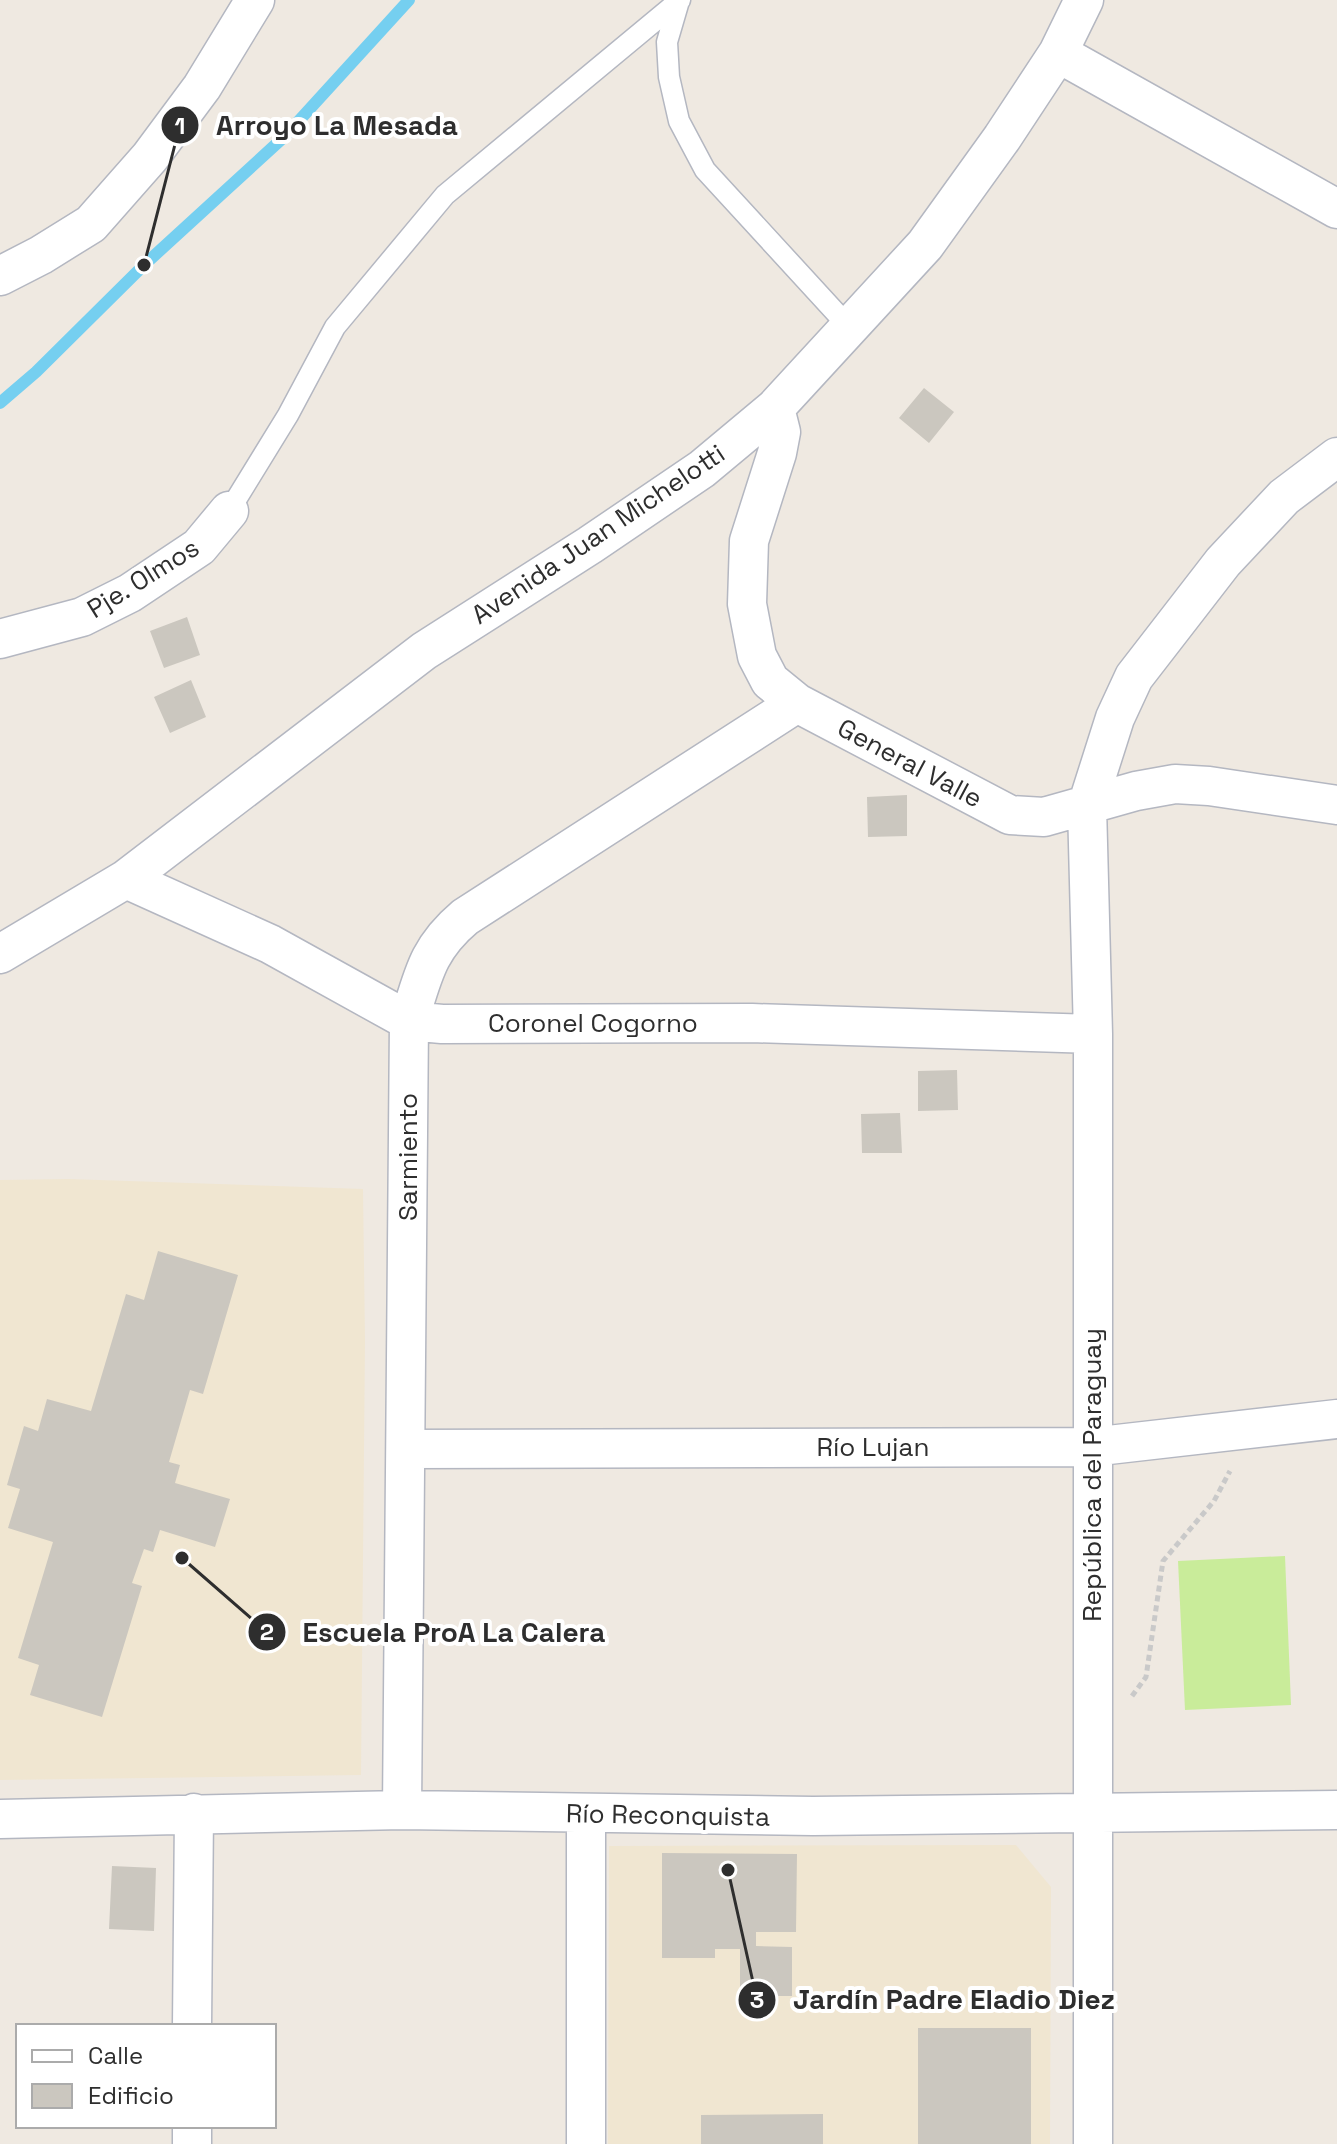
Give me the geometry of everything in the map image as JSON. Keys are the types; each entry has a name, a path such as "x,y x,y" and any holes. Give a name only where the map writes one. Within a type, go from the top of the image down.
{"street":[{"path":"0,276 91,224 150,157 202,87 255,0"},
{"name":"Avenida Juan Michelotti","path":"0,954 126,879 424,651 702,469 775,408 925,245 1058,53 1084,0"},
{"path":"1058,53 1337,209"},
{"name":"General Valle","path":"775,408 781,432 749,541 747,604 757,656 770,681 797,703 1010,815 1044,817 1136,791 1175,784 1337,805"},
{"name":"República del Paraguay","path":"1093,2144 1093,1034 1087,806 1115,718 1134,677 1223,562 1284,497 1337,457"},
{"name":"Pje. Olmos","path":"0,639 82,617 130,593 199,547 229,511"},
{"name":"Sarmiento","path":"402,1810 409,1021 427,963 443,935 465,917 797,703"},
{"name":"Coronel Cogorno","path":"126,879 270,944 409,1021 442,1024 752,1023 1093,1034"},
{"name":"Río Lujan","path":"407,1449 1091,1447 1337,1419"},
{"name":"Río Reconquista","path":"0,1819 402,1810 829,1816 1337,1810"},
{"path":"192,2024 194,1813"},
{"path":"586,1814 586,2144"}],"lane":[{"path":"680,0 667,42 669,77 679,121 705,170 849,327"},
{"path":"229,511 288,415 335,327 445,195 680,0"}],"path":[{"path":"1092,1746 1146,1677 1163,1561 1214,1501 1254,1428"}],"shaded area":[{"path":"69,1179 363,1189 365,1341 361,1775 0,1780 0,1180"},
{"path":"1016,1845 1051,1887 1050,2144 608,2144 609,1846"}],"green space":[{"path":"1285,1556 1291,1705 1185,1710 1178,1561"}],"building":[{"path":"924,388 954,412 929,443 899,418"},
{"path":"187,617 200,655 164,668 150,631"},
{"path":"191,680 206,717 170,733 154,697"},
{"path":"907,795 907,836 868,837 867,797"},
{"path":"957,1070 958,1110 918,1111 918,1071"},
{"path":"900,1113 902,1153 862,1153 861,1114"},
{"path":"158,1251 238,1275 203,1394 190,1390 169,1462 180,1465 175,1483 230,1499 215,1547 160,1530 153,1552 144,1549 132,1583 142,1586 102,1717 30,1695 39,1665 18,1658 53,1542 8,1528 20,1489 7,1485 24,1426 38,1431 47,1399 91,1411 126,1294 144,1300"},
{"path":"662,1853 797,1854 796,1932 756,1932 756,1946 792,1947 792,1996 740,1996 740,1949 715,1949 715,1958 662,1958"},
{"path":"112,1866 156,1868 154,1931 109,1929"},
{"path":"918,2028 1031,2028 1031,2144 918,2144"},
{"path":"823,2114 823,2144 701,2144 701,2115"}],"waterway":[{"path":"0,403 285,136 409,0"}],"place":[{"name":"Arroyo La Mesada","path":"144,265"},
{"name":"Escuela ProA La Calera","path":"182,1558"},
{"name":"Jardín Padre Eladio Diez","path":"728,1870"}]}
